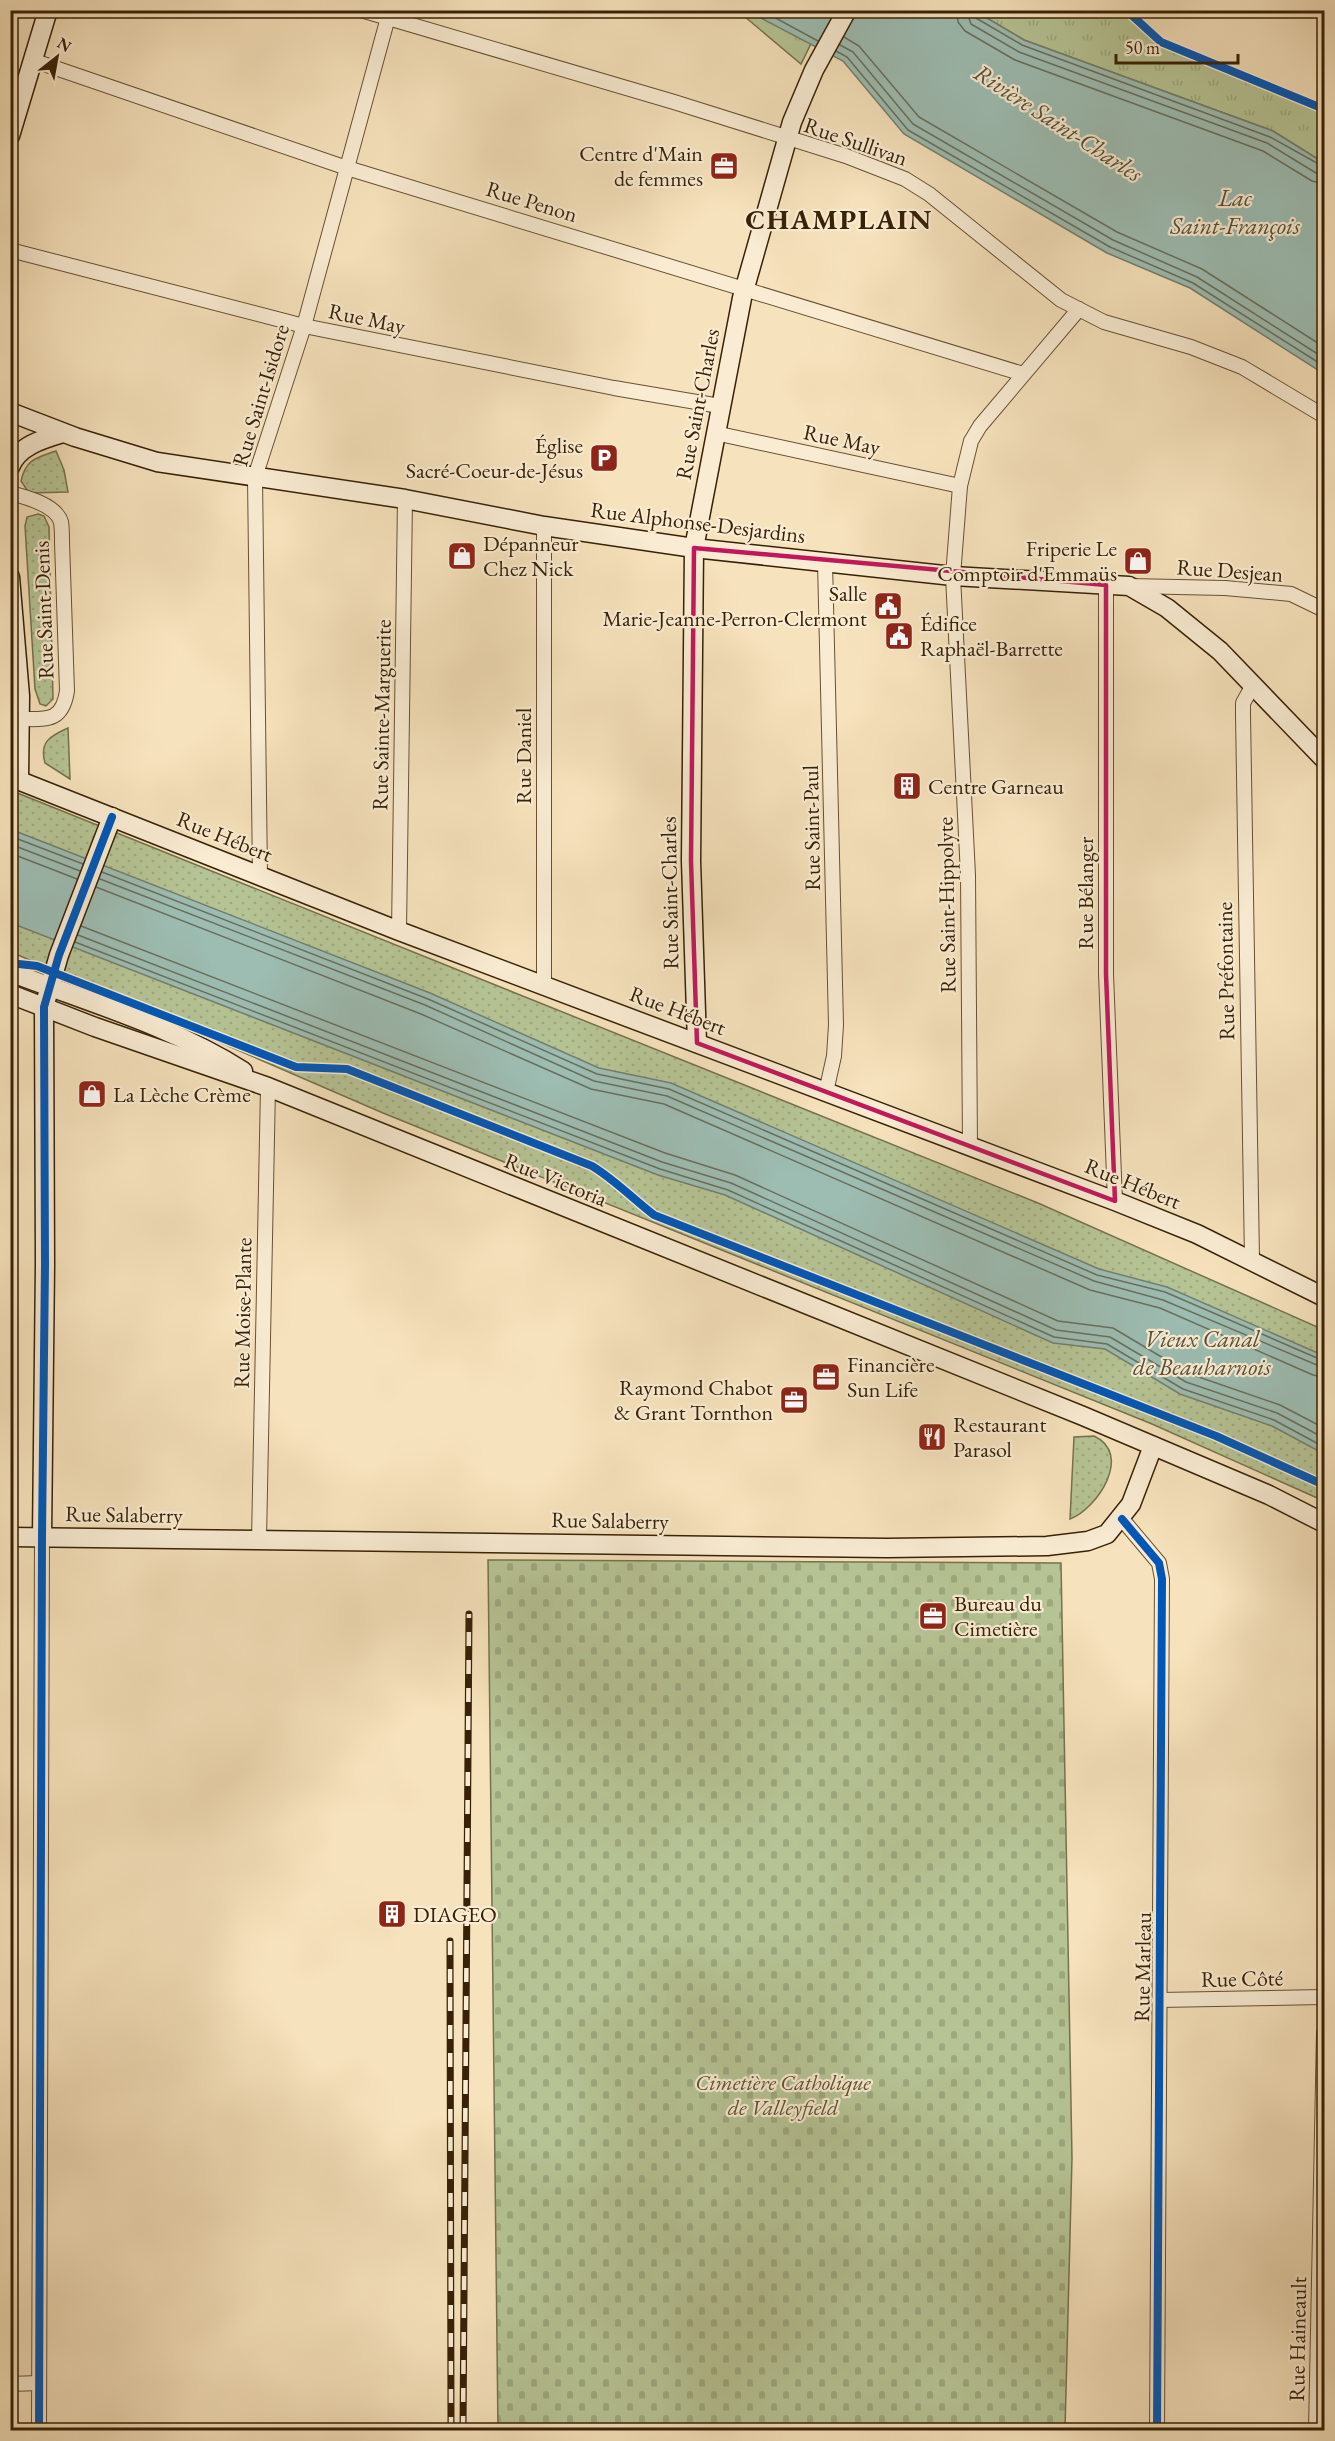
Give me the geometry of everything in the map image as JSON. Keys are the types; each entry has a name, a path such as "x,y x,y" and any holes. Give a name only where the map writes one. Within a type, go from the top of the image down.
{"street":[{"path":"10,135 48,10"},
{"name":"Rue Sullivan","path":"361,10 389,14 674,102 846,156 905,178 929,194 1031,278 1079,309 1104,322 1191,347 1242,367 1324,417"},
{"name":"Rue Saint-Charles","path":"697,1043 691,861 694,548 745,287 787,139 796,110 814,70 847,10"},
{"name":"Rue Saint-Isidore","path":"260,876 255,477 304,326 389,14"},
{"name":"Rue Penon","path":"32,60 347,168 745,287 1023,374"},
{"name":"Rue May","path":"10,250 304,326 614,388 720,406"},
{"name":"Rue Saint-Hippolyte","path":"970,1146 968,875 953,576 960,486 971,441 980,426 1079,309"},
{"name":"Rue Alphonse-Desjardins","path":"10,412 63,433 157,462 405,499 544,526 694,548 953,576 1129,586 1192,626 1324,759"},
{"name":"Rue May","path":"715,432 960,486"},
{"path":"10,467 12,462 35,442 63,433"},
{"name":"Rue Saint-Denis","path":"10,493 32,500 56,514 60,521 67,691 65,705 58,714 47,719 15,725"},
{"name":"Rue Sainte-Marguerite","path":"399,931 405,499"},
{"name":"Rue Daniel","path":"544,526 544,986"},
{"name":"Rue Saint-Paul","path":"825,562 836,1025 834,1056 826,1092"},
{"path":"10,577 15,695 15,778"},
{"name":"Rue Bélanger","path":"1106,585 1106,974 1115,1201"},
{"name":"Rue Desjean","path":"1129,586 1225,588 1291,594 1324,610"},
{"name":"Rue Préfontaine","path":"1251,1259 1243,715 1244,703 1253,685"},
{"name":"Rue Hébert","path":"15,778 399,931 1115,1201 1251,1259 1324,1297"},
{"path":"39,2430 45,1264 44,1007 59,955 112,817"},
{"name":"Rue Victoria","path":"10,972 174,1035 220,1057 268,1087"},
{"name":"Rue Victoria","path":"10,994 268,1087 1153,1446 1269,1495 1324,1523"},
{"name":"Rue Moise-Plante","path":"259,1540 268,1087"},
{"name":"Rue Salaberry","path":"10,1537 887,1548 1047,1546 1088,1541 1107,1534 1122,1519 1131,1504 1153,1446"},
{"name":"Rue Marleau","path":"1122,1519 1159,1563 1162,1579 1157,2430"},
{"name":"Rue Côté","path":"1159,2000 1324,1997"},
{"name":"Rue Haineault","path":"1316,2430 1324,2033"},
{"path":"10,2384 39,2383"}],"highlighted area":[{"path":"694,548 1106,585 1106,974 1115,1201 697,1043 691,861"}],"green space":[{"path":"738,11 827,11 801,64"},
{"path":"975,11 1126,11 1161,42 1324,109 1324,163 1273,131 1024,40"},
{"path":"56,451 64,470 68,492 29,493 21,481 26,468 33,460"},
{"path":"38,514 44,516 49,527 53,699 46,706 40,704 35,689 25,526 27,517"},
{"path":"68,728 70,779 45,763 44,756 45,745 51,737"},
{"path":"10,790 1038,1203 1324,1330 1324,1501 1152,1424 383,1113 11,952"},
{"path":"1094,1436 1105,1444 1111,1455 1111,1467 1100,1493 1081,1513 1070,1519 1074,1437"},
{"name":"Cimetière Catholique de Valleyfield","path":"488,1560 1061,1563 1072,2158 1065,2430 498,2430"}],"water":[{"name":"Lac Saint-François","path":"752,11 975,11 1024,40 1273,131 1324,163 1324,374 1190,288 1107,253 904,134 843,61 759,17"},
{"name":"Vieux Canal de Beauharnois","path":"10,829 430,993 599,1068 671,1083 1099,1269 1167,1287 1320,1354 1324,1356 1324,1454 1272,1426 1180,1394 1105,1349 1053,1343 725,1195 658,1175 11,923"}],"railway":[{"path":"463,2430 469,1614"},
{"path":"450,1941 451,2430"}],"cycle path":[{"path":"1126,10 1161,42 1324,109"},
{"path":"39,2430 45,1264 44,1007 59,955 112,817"},
{"path":"10,963 37,966 296,1067 347,1069 592,1166 654,1215 1216,1436 1324,1485"},
{"path":"1122,1519 1159,1563 1162,1579 1157,2430"}],"place":[{"name":"Centre d'Main de femmes","path":"724,166"},
{"name":"Église Sacré-Coeur-de-Jésus","path":"604,458"},
{"name":"Dépanneur Chez Nick","path":"462,556"},
{"name":"Friperie Le Comptoir d'Emmaüs","path":"1138,561"},
{"name":"Salle Marie-Jeanne-Perron-Clermont","path":"888,606"},
{"name":"Édifice Raphaël-Barrette","path":"899,636"},
{"name":"Centre Garneau","path":"907,786"},
{"name":"La Lèche Crème","path":"92,1094"},
{"name":"Financière Sun Life","path":"826,1377"},
{"name":"Raymond Chabot & Grant Tornthon","path":"794,1400"},
{"name":"Restaurant Parasol","path":"932,1437"},
{"name":"Bureau du Cimetière","path":"933,1616"},
{"name":"DIAGEO","path":"392,1914"}],"district":[{"name":"CHAMPLAIN","path":"839,219"}],"water label":[{"name":"Rivière Saint-Charles","path":"1058,123"}]}
